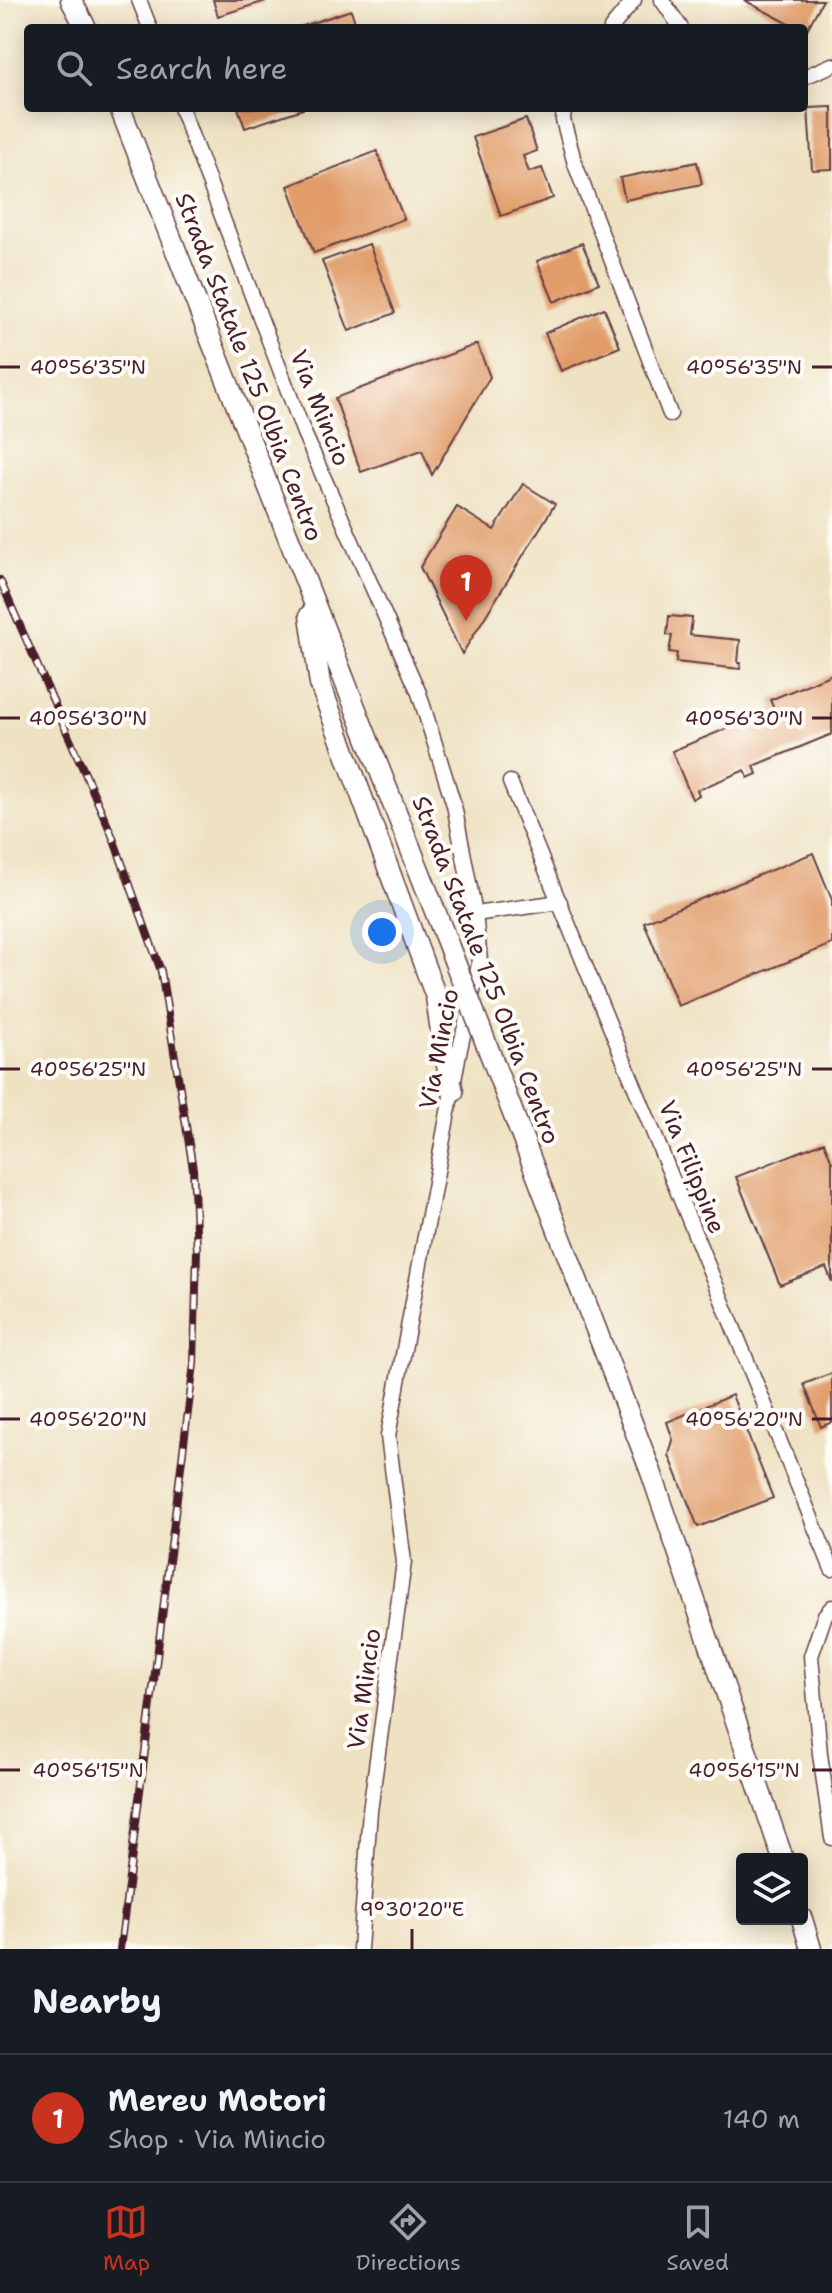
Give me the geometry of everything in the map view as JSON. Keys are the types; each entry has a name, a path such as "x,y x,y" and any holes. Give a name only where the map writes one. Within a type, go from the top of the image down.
{"main road":[{"path":"71,0 86,24"},
{"path":"83,0 87,24"},
{"name":"Strada Statale 125 Olbia Centro","path":"122,112 651,1472 781,1853"},
{"path":"305,580 320,684 436,997 453,1092"},
{"path":"804,1925 811,1949"}],"street":[{"path":"139,0 148,24"},
{"path":"614,24 634,0"},
{"path":"662,0 678,24"},
{"path":"808,75 832,65"},
{"name":"Via Mincio","path":"183,112 304,433 419,693 454,805 475,914 480,960 388,1436 404,1562 370,1811 360,1949"},
{"path":"564,112 575,164 670,414"},
{"name":"Via Filippine","path":"510,782 832,1569"},
{"path":"475,914 560,902"},
{"path":"832,1607 825,1615 811,1656 832,1838"}],"building":[{"path":"213,0 266,0 266,1 218,16"},
{"path":"744,0 823,0 808,28 808,24 789,24"},
{"path":"351,10 356,24 309,24"},
{"path":"832,107 832,169 812,170 808,108"},
{"path":"239,112 294,112 245,128"},
{"path":"526,119 537,151 523,156 529,172 542,168 553,198 501,216 473,137"},
{"path":"377,151 404,219 314,253 288,186"},
{"path":"697,162 702,184 625,200 620,178"},
{"path":"582,243 599,283 554,302 537,261"},
{"path":"369,244 395,313 349,331 322,261"},
{"path":"604,308 620,347 561,371 545,333"},
{"path":"477,344 490,377 432,475 422,450 361,472 335,398"},
{"path":"523,484 555,504 462,654 420,567 457,507 494,530"},
{"path":"669,616 692,618 690,635 740,640 740,669 676,662 677,653 669,652 672,636 667,635"},
{"path":"832,674 832,734 754,766 757,774 748,778 745,770 697,790 699,795 692,799 672,751 774,709 770,700"},
{"path":"813,853 832,900 832,944 678,1006 644,922"},
{"path":"824,1142 832,1162 832,1282 826,1267 780,1285 736,1177"},
{"path":"832,1373 832,1422 821,1427 804,1384"},
{"path":"732,1395 773,1498 698,1527 669,1455 673,1440 667,1422"}],"railway":[{"path":"0,580 112,835 161,971 193,1169 197,1250 194,1364 120,1949"}],"place":[{"name":"Mereu Motori","path":"466,621"}]}
